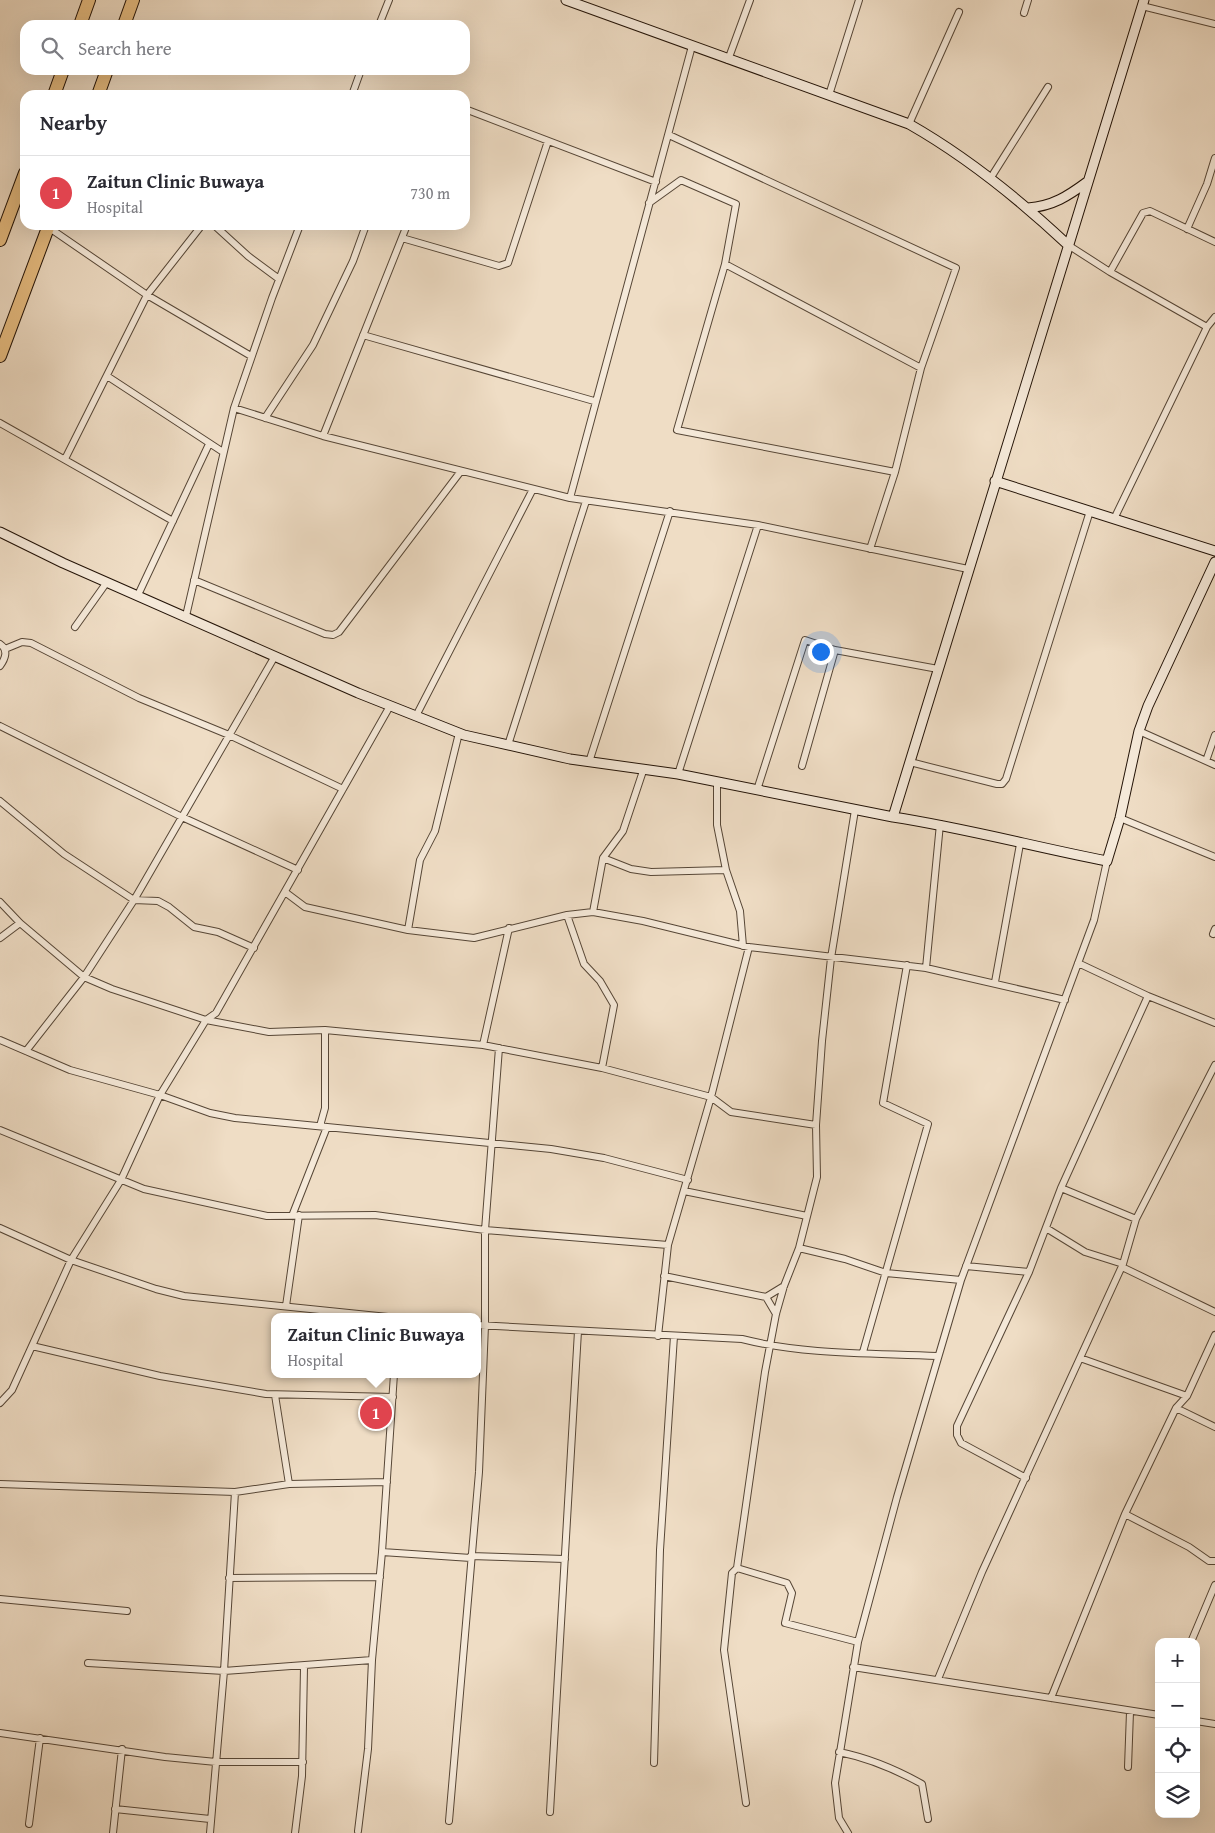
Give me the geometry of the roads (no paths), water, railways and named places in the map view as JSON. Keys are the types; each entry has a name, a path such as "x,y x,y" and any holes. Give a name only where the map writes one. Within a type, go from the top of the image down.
{"highway":[{"path":"82,20 89,0"},
{"path":"126,20 133,0"},
{"path":"56,90 61,75"},
{"path":"100,90 105,75"},
{"path":"0,240 20,186"},
{"path":"0,356 47,230"}],"street":[{"path":"381,20 389,0"},
{"path":"566,0 909,124 948,146 1028,208 1068,245 1110,272 1207,327"},
{"path":"728,60 750,0"},
{"path":"829,95 859,0"},
{"path":"1024,13 1028,0"},
{"path":"893,817 1143,3 1215,24"},
{"path":"909,124 959,12"},
{"path":"570,498 594,401 692,46"},
{"path":"354,90 359,75"},
{"path":"990,179 1048,87"},
{"path":"470,111 656,182"},
{"path":"669,134 956,268 921,368 895,472 870,549"},
{"path":"402,238 499,266 508,263 548,141"},
{"path":"1187,229 1207,184 1215,158"},
{"path":"648,204 681,180 736,204 725,264 677,430 895,472"},
{"path":"1028,208 1045,207 1065,198 1087,182"},
{"path":"1110,272 1143,212 1150,211 1215,242"},
{"path":"55,230 147,295 252,356"},
{"path":"65,460 147,295 198,230"},
{"path":"219,230 248,256 279,279"},
{"path":"186,616 234,408 298,230"},
{"path":"265,418 313,345 352,261 364,230"},
{"path":"323,436 405,230"},
{"path":"725,264 921,368"},
{"path":"1114,519 1207,327 1215,317"},
{"path":"363,335 594,401"},
{"path":"107,376 208,444 223,452"},
{"path":"234,408 323,436 570,498 758,525 968,569"},
{"path":"0,423 173,521"},
{"path":"138,595 208,444"},
{"path":"194,580 325,634 333,635 338,632 461,471"},
{"path":"995,482 1215,551"},
{"path":"416,716 533,489"},
{"path":"508,745 586,500"},
{"path":"589,762 670,511"},
{"path":"910,762 997,784 1002,784 1006,779 1090,512"},
{"path":"678,774 758,525"},
{"path":"0,532 107,582 275,656 459,734 589,762 678,774 855,810 940,824 1020,844 1106,861"},
{"path":"848,1833 839,1818 835,1784 838,1752 853,1667 858,1642 937,1356 961,1280 999,1172 1094,920 1106,861 1120,818 1139,731 1148,706 1215,562"},
{"path":"75,627 107,582"},
{"path":"757,790 805,640 835,650 938,669"},
{"path":"5,650 22,642 31,643 139,698 229,735 343,789"},
{"path":"0,644 5,650 6,655 0,666"},
{"path":"802,766 835,650"},
{"path":"26,1051 84,977 134,900 275,656"},
{"path":"0,1403 12,1390 71,1260 121,1180 160,1095 206,1020 216,1013 390,706"},
{"path":"0,726 182,817 298,870"},
{"path":"1139,731 1215,765"},
{"path":"408,930 420,860 435,831 459,734"},
{"path":"1206,761 1215,735"},
{"path":"593,912 604,858 623,832 644,768"},
{"path":"658,1336 668,1245 711,1097 746,946 740,911 726,870 717,825 717,782"},
{"path":"0,801 64,854 134,900 158,901 169,907 194,927 218,932 254,948"},
{"path":"746,1803 724,1650 732,1572 737,1568 776,1314 784,1286 799,1248 817,1178 816,1125 832,958 855,810"},
{"path":"1120,818 1215,858"},
{"path":"926,968 940,824"},
{"path":"996,982 1020,844"},
{"path":"604,858 631,869 651,872 726,870"},
{"path":"285,892 304,907 408,930 474,938 567,914 593,912 643,921 746,946 926,968 996,982 1065,1000"},
{"path":"0,902 20,923 84,977 206,1020 269,1032 325,1030 499,1048 602,1068 711,1097 730,1112 816,1125"},
{"path":"567,914 584,964 600,981 614,1005 602,1068"},
{"path":"0,938 20,923"},
{"path":"483,1046 509,928"},
{"path":"1078,964 1148,996 1215,1022"},
{"path":"863,1352 928,1124 883,1103 907,965"},
{"path":"1026,1478 961,1442 958,1435 958,1426 1029,1272 1061,1188 1148,996"},
{"path":"320,1126 325,1108 325,1030"},
{"path":"0,1040 70,1070 160,1095 210,1113 235,1118 551,1150 604,1158 688,1180"},
{"path":"449,1822 479,1472 486,1325 485,1230 490,1144 499,1048"},
{"path":"938,1679 982,1572 1122,1266 1136,1219 1215,1065"},
{"path":"286,1306 296,1216 327,1127"},
{"path":"0,1130 144,1189 232,1210 267,1216 375,1215 485,1230 668,1245"},
{"path":"1061,1188 1136,1219"},
{"path":"684,1192 808,1216"},
{"path":"0,1228 71,1260 184,1296 351,1313"},
{"path":"1046,1228 1085,1252 1122,1266 1215,1312"},
{"path":"799,1248 845,1259 886,1273 961,1280"},
{"path":"966,1266 1029,1272"},
{"path":"664,1276 766,1297 784,1286"},
{"path":"766,1297 776,1314"},
{"path":"481,1324 658,1336 742,1339 770,1346 819,1351 937,1356"},
{"path":"550,1812 578,1331"},
{"path":"1051,1698 1125,1514 1176,1408 1187,1396 1215,1335"},
{"path":"654,1763 660,1550 674,1336"},
{"path":"32,1346 160,1376 274,1394 393,1397"},
{"path":"1080,1358 1187,1396"},
{"path":"358,1831 368,1749 372,1660 382,1552 394,1378"},
{"path":"274,1394 289,1484"},
{"path":"1176,1408 1215,1427"},
{"path":"0,1484 235,1492 289,1484 387,1482"},
{"path":"210,1833 224,1671 235,1492"},
{"path":"1125,1514 1189,1547 1209,1561 1215,1561"},
{"path":"382,1552 471,1557 565,1559"},
{"path":"737,1568 787,1583 792,1593 786,1623 858,1642"},
{"path":"230,1578 380,1577"},
{"path":"1193,1638 1215,1585"},
{"path":"0,1599 127,1611"},
{"path":"88,1663 224,1671 304,1667 372,1660"},
{"path":"296,1833 303,1762 304,1667"},
{"path":"853,1667 1155,1715"},
{"path":"1128,1767 1130,1712"},
{"path":"1200,1722 1215,1724"},
{"path":"0,1733 165,1757 216,1762 303,1762"},
{"path":"29,1824 40,1738"},
{"path":"113,1833 122,1750"},
{"path":"838,1752 862,1756 893,1767 922,1784 928,1819"},
{"path":"115,1809 210,1819"}],"place":[{"name":"Zaitun Clinic Buwaya","path":"376,1413"}]}
